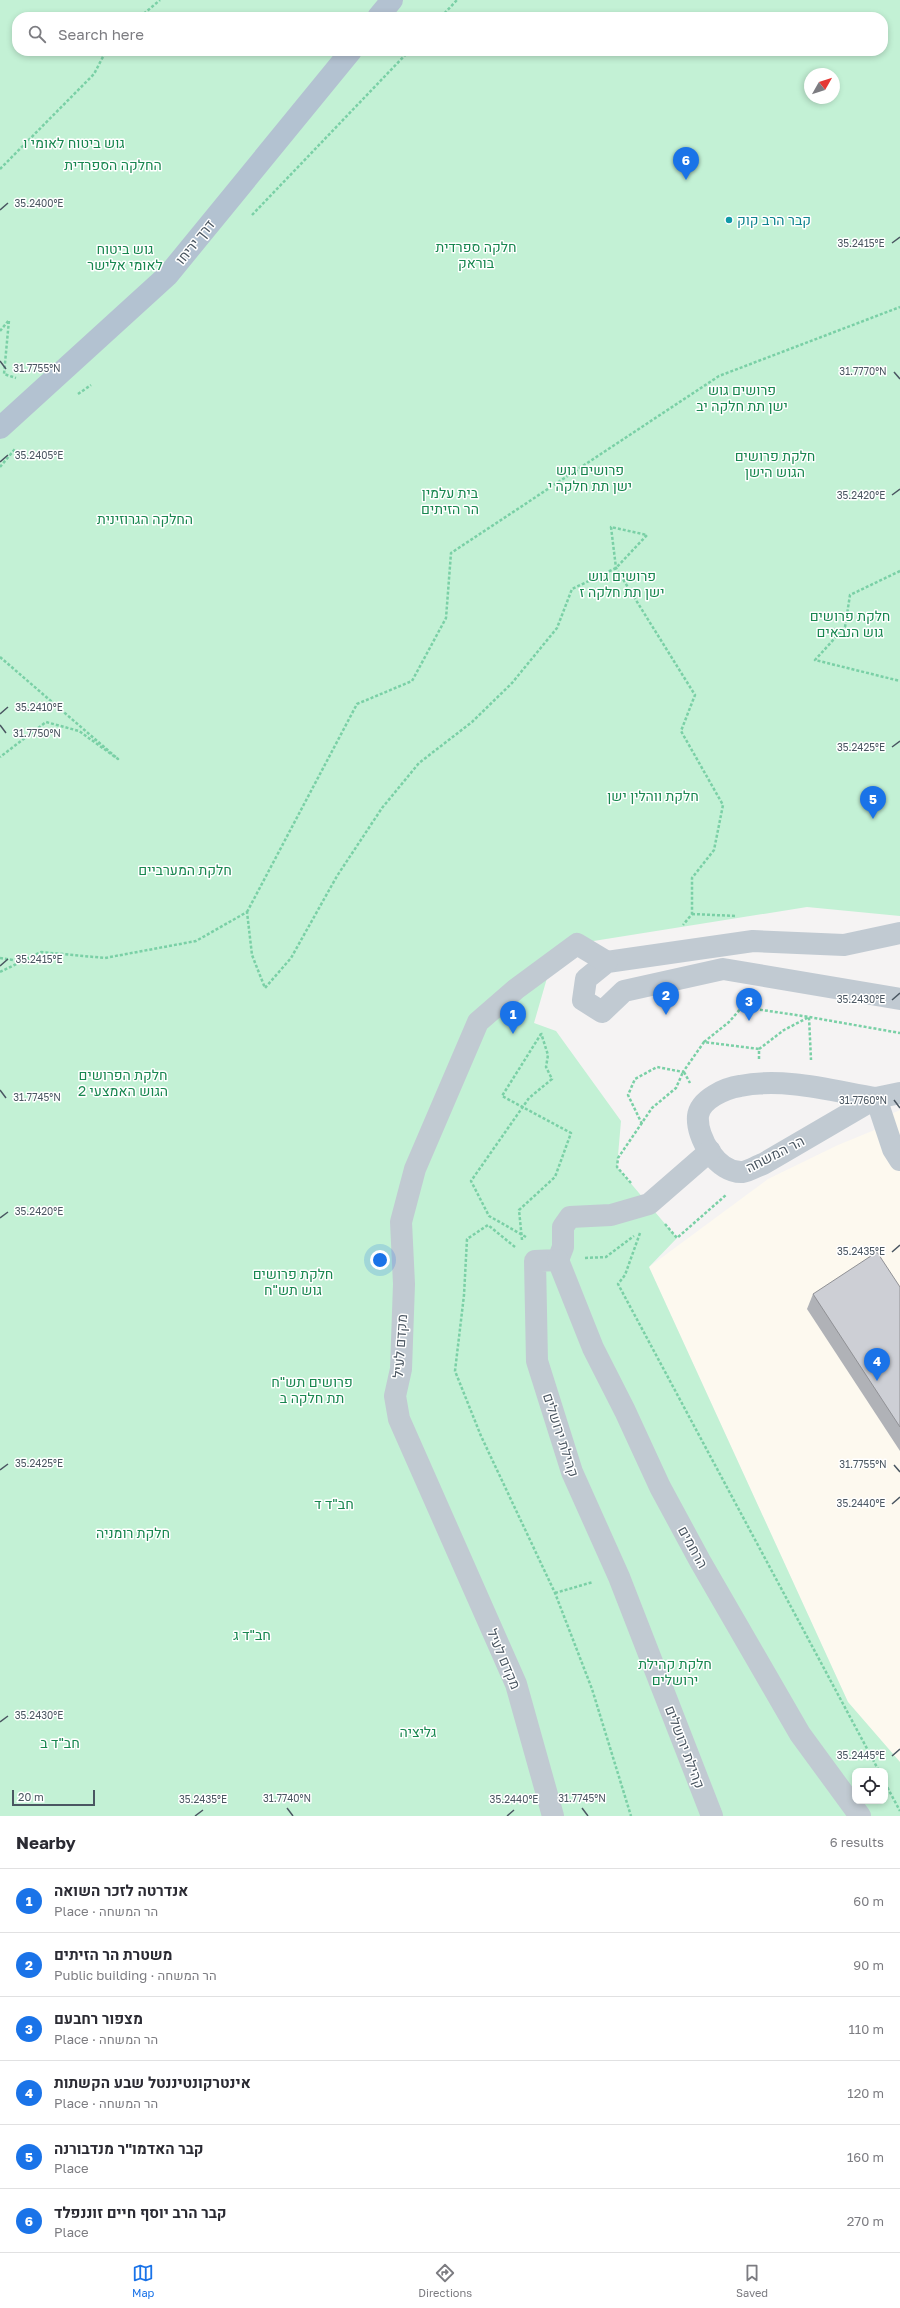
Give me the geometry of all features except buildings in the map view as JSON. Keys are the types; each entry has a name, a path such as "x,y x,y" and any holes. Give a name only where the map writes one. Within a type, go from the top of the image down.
{"main road":[{"path":"382,12 392,0"},
{"name":"דרך יריחו","path":"0,428 168,275 347,56"}],"street":[{"path":"900,933 844,945 752,941 607,962 586,979 582,1000 602,1012 624,992 722,969 900,999"},
{"name":"מקדם לעיל","path":"553,1816 516,1684 400,1419 395,1396 401,1369 404,1284 401,1222 415,1169 478,1022 516,989 577,944 607,962"},
{"name":"הר המשחה","path":"876,1098 789,1085 761,1083 739,1086 708,1099 698,1114 700,1132 710,1151 723,1168 743,1172 762,1164 876,1098 900,1093"},
{"path":"876,1098 893,1149 900,1160"},
{"path":"529,1257 558,1260 563,1247 563,1227 570,1217 611,1215 649,1204 710,1151"},
{"name":"קהילת ירושלים","path":"529,1257 537,1360 572,1472 619,1577 712,1816"},
{"name":"הרחמים","path":"558,1260 593,1348 625,1410 660,1487 700,1561 800,1734 860,1816"}],"path":[{"path":"146,12 160,0"},
{"path":"446,12 457,0"},
{"path":"0,168 94,74 103,56"},
{"path":"247,221 404,56"},
{"path":"682,926 692,914 692,878 714,850 723,806 681,731 694,695 616,568 611,527 647,535 616,568 572,589 557,628 512,683 472,722 419,763 382,808 337,876 291,958 264,988 252,956 248,912 357,704 412,681 446,618 451,553 719,376 900,307"},
{"path":"0,331 9,320 4,374 26,381 37,394"},
{"path":"0,465 10,456"},
{"path":"900,571 850,594 845,627 815,660 900,681"},
{"path":"0,657 118,759 79,731 46,722 0,757"},
{"path":"0,972 41,952 105,958 196,941 248,912"},
{"path":"0,958 20,961"},
{"path":"642,1124 628,1095 635,1078 658,1067 684,1072 704,1042 728,1022 742,1007 900,1033"},
{"path":"704,1042 759,1049 784,1030 809,1017"},
{"path":"809,1017 811,1062"},
{"path":"529,1257 521,1233 518,1210 555,1176 571,1134 522,1107 502,1096 541,1033 548,1055 546,1067 552,1079 529,1098 522,1107 471,1181 489,1216 521,1233 558,1260 606,1256 640,1232 625,1275 618,1284 877,1768"},
{"path":"759,1049 760,1061"},
{"path":"529,1257 488,1224 467,1239 464,1295 455,1371 481,1436 555,1592 592,1689 631,1816"},
{"path":"555,1592 578,1585 619,1577"},
{"path":"888,1789 900,1811"}],"shaded area":[{"path":"900,1110 900,1762 848,1702 649,1267 768,1179 838,1145 877,1129 873,1122"}],"green space":[{"name":"בית עלמין הר הזיתים","path":"0,0 900,0 900,916 807,907 556,947 534,1023 556,1031 621,1121 617,1167 677,1238 649,1267 848,1702 900,1762 900,1816 0,1816"}],"place":[{"name":"קבר הרב יוסף חיים זוננפלד","path":"686,180"},
{"name":"קבר הרב קוק","path":"729,220"},
{"name":"קבר האדמו\"ר מנדבורנה","path":"873,819"},
{"name":"משטרת הר הזיתים","path":"666,1015"},
{"name":"מצפור רחבעם","path":"749,1021"},
{"name":"אנדרטה לזכר השואה","path":"513,1034"},
{"name":"אינטרקונטיננטל שבע הקשתות","path":"877,1381"}],"park label":[{"name":"גוש ביטוח לאומי ו","path":"74,143"},
{"name":"החלקה הספרדית","path":"113,165"},
{"name":"חלקה ספרדית בוראק","path":"476,256"},
{"name":"גוש ביטוח לאומי אלישר","path":"125,258"},
{"name":"פרושים גוש ישן תת חלקה יב","path":"742,398"},
{"name":"חלקת פרושים הגוש הישן","path":"775,464"},
{"name":"פרושים גוש ישן תת חלקה י","path":"590,478"},
{"name":"החלקה הגרוזינית","path":"145,519"},
{"name":"פרושים גוש ישן תת חלקה ז","path":"622,584"},
{"name":"חלקת פרושים גוש הנבאים","path":"850,624"},
{"name":"חלקת ווהלין ישן","path":"653,796"},
{"name":"חלקת המערביים","path":"185,870"},
{"name":"חלקת הפרושים הגוש האמצעי 2","path":"123,1084"},
{"name":"חלקת פרושים גוש תש\"ח","path":"293,1282"},
{"name":"פרושים תש\"ח תת חלקה ב","path":"312,1390"},
{"name":"חב\"ד ד","path":"334,1504"},
{"name":"חלקת רומניה","path":"133,1533"},
{"name":"חב\"ד ג","path":"252,1635"},
{"name":"חלקת קהילת ירושלים","path":"675,1672"},
{"name":"גליציה","path":"418,1732"},
{"name":"חב\"ד ב","path":"60,1743"}]}
